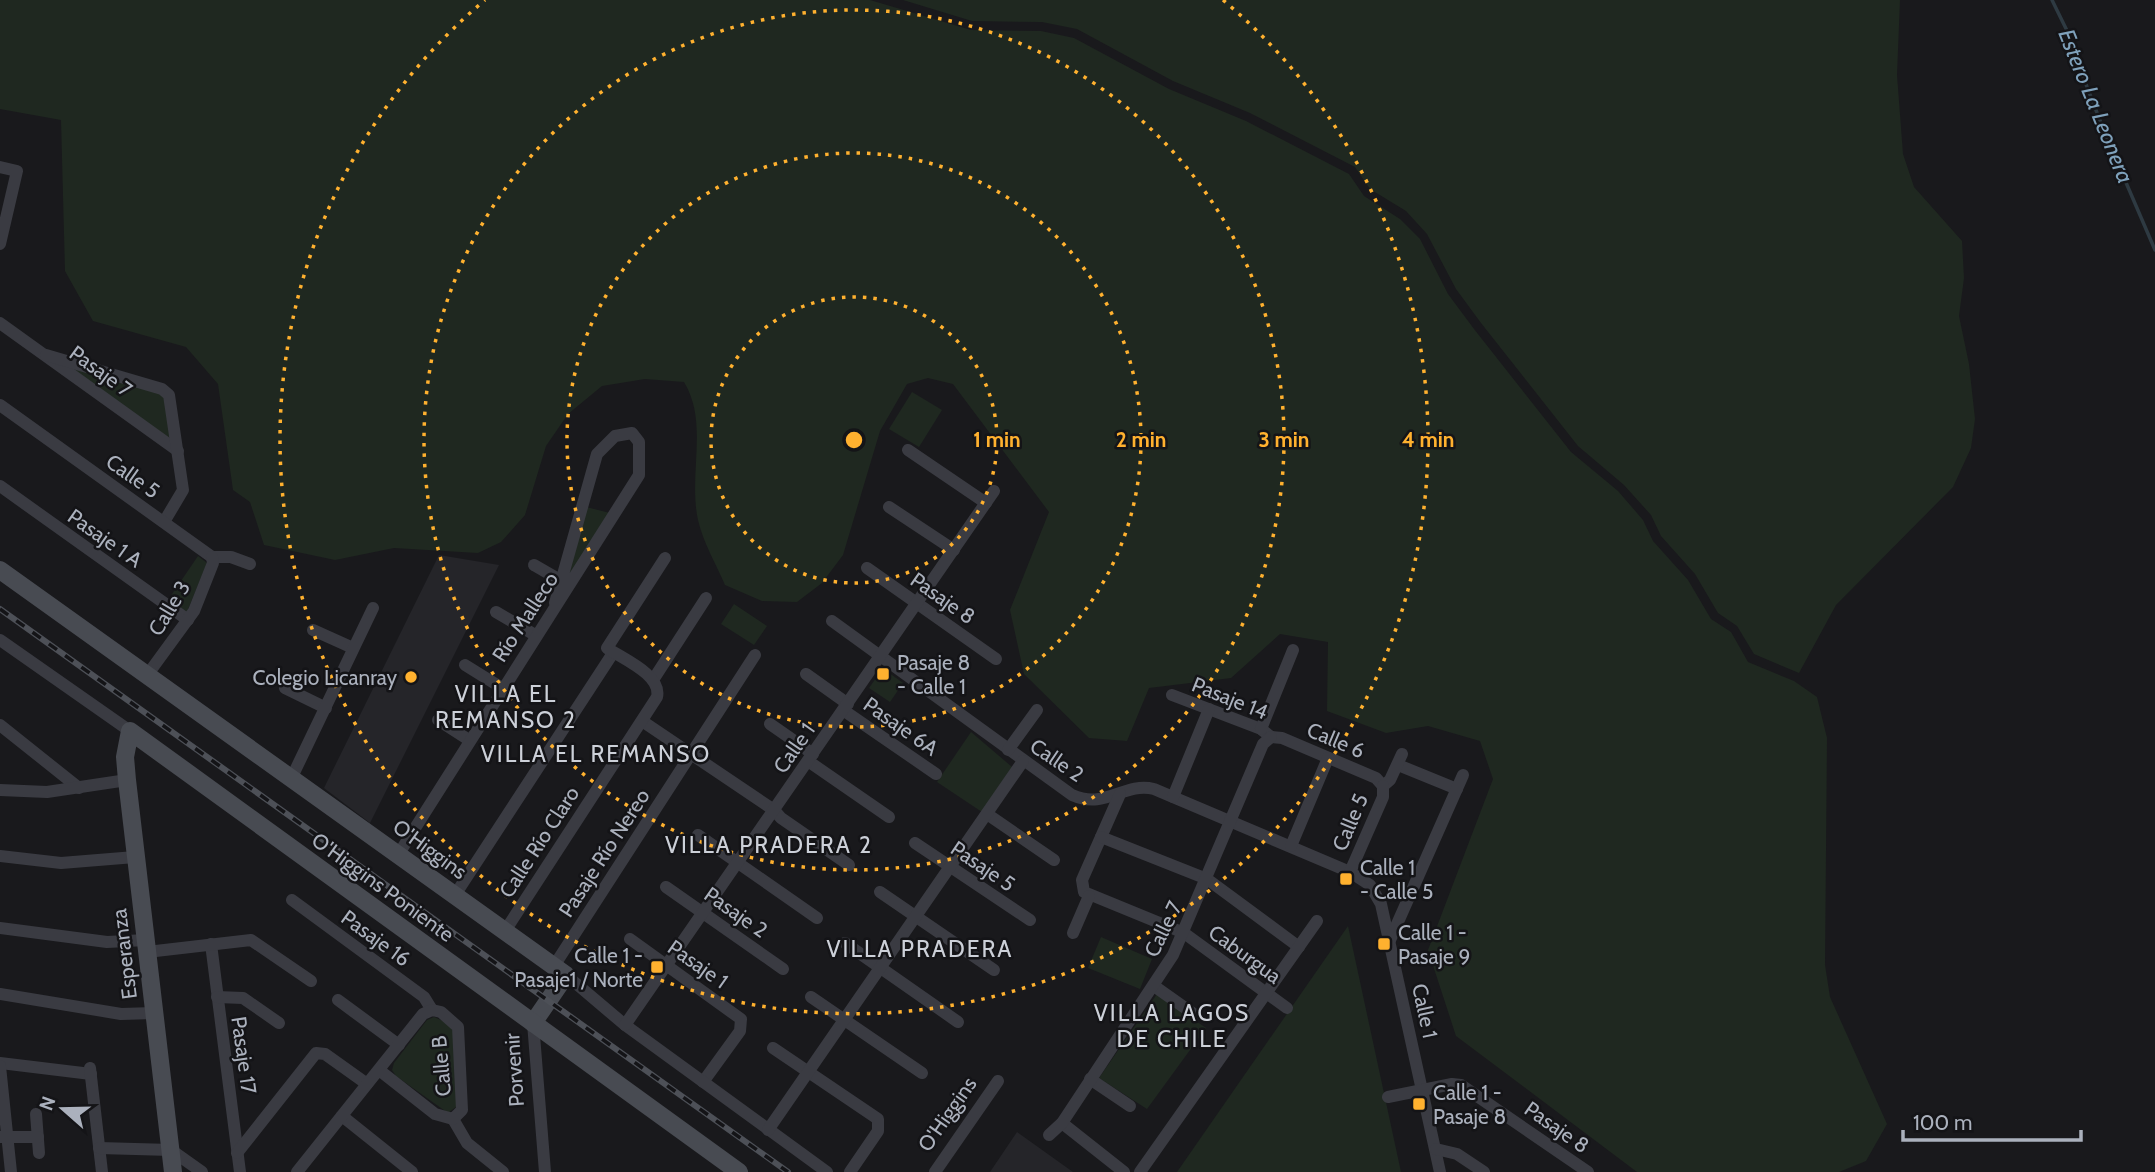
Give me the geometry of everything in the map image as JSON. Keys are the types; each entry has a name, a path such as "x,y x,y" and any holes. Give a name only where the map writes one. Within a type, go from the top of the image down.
{"street":[{"path":"0,167 17,171 0,244"},
{"name":"Pasaje 7","path":"0,323 178,451"},
{"path":"46,355 167,392 183,490 164,522"},
{"name":"Calle 5","path":"0,405 212,557 231,557 250,564"},
{"name":"Río Malleco","path":"398,855 555,603 639,475 639,442 632,433 618,434 598,451 560,580"},
{"path":"908,450 986,503"},
{"name":"Pasaje 1 A","path":"0,486 188,620"},
{"name":"Calle 1","path":"625,1025 993,491"},
{"path":"889,507 954,550"},
{"name":"Calle 3","path":"148,674 188,620 205,587 212,557"},
{"path":"455,895 610,651 665,558"},
{"path":"534,565 560,580 555,603"},
{"name":"Pasaje 8","path":"867,568 996,659"},
{"name":"O'Higgins","path":"0,570 560,970 625,1025 827,1172"},
{"path":"610,651 653,680 706,598"},
{"path":"292,778 373,608"},
{"path":"496,612 535,635"},
{"path":"832,621 881,656"},
{"path":"313,629 354,648"},
{"name":"O'Higgins Poniente","path":"0,640 130,730 739,1172"},
{"name":"Calle 7","path":"1049,1135 1062,1123 1154,986 1184,933 1264,744 1293,650"},
{"name":"Pasaje Río Nereo","path":"560,970 691,754 755,655"},
{"name":"Calle 2","path":"881,656 1023,761 1079,798 1094,801 1144,788 1173,797 1350,872"},
{"path":"465,665 502,688"},
{"name":"Pasaje 6A","path":"806,674 936,774"},
{"name":"Calle Río Claro","path":"505,931 642,721 658,693 653,680"},
{"path":"285,688 326,708"},
{"name":"Pasaje 14","path":"1172,695 1266,733"},
{"path":"1009,750 1037,709"},
{"path":"1173,797 1209,709"},
{"path":"438,720 469,740"},
{"path":"642,721 774,810 781,818 849,865"},
{"path":"770,724 810,758 889,817"},
{"path":"0,725 79,788"},
{"name":"Esperanza","path":"130,730 125,757 127,780 173,1172"},
{"name":"Calle 6","path":"1266,733 1376,778 1383,786"},
{"path":"1291,846 1328,758"},
{"name":"Calle 5","path":"1350,872 1383,797 1383,786 1391,780 1400,759 1457,789"},
{"path":"768,1130 1023,761"},
{"path":"1390,941 1463,775"},
{"path":"0,790 47,792 127,780"},
{"path":"1073,933 1089,896 1082,883 1120,794"},
{"path":"987,814 1054,860"},
{"path":"698,835 817,918"},
{"path":"1101,837 1207,879 1299,947"},
{"name":"Pasaje 5","path":"915,843 1030,920"},
{"path":"0,856 61,863 135,856"},
{"name":"Calle 1","path":"1350,872 1370,885 1379,897 1440,1172"},
{"name":"Pasaje 2","path":"667,887 783,969"},
{"path":"880,892 993,970"},
{"name":"Caburgua","path":"1089,896 1184,933 1287,1008"},
{"name":"Pasaje 16","path":"292,900 424,997 432,1010"},
{"path":"1140,1172 1317,921"},
{"path":"0,928 146,946 254,941 311,981"},
{"name":"Pasaje 1","path":"629,939 736,1014 742,1022 740,1031 703,1083"},
{"path":"845,943 958,1022"},
{"name":"Pasaje 17","path":"211,944 240,1172"},
{"name":"Porvenir","path":"545,1172 533,1023 560,970"},
{"path":"1154,986 1195,1015"},
{"path":"0,994 121,1014 154,1013"},
{"path":"811,997 922,1073"},
{"path":"217,998 243,998 279,1023"},
{"path":"338,1000 399,1045"},
{"name":"Calle B","path":"305,1169 367,1084 423,1014 432,1010 452,1018 458,1027 464,1100 462,1110 453,1119 435,1114 379,1070"},
{"path":"773,1048 875,1116 879,1123 878,1131 850,1172"},
{"path":"237,1153 316,1053 325,1054 367,1084"},
{"path":"11,1172 4,1137 0,1064 90,1071 102,1172"},
{"path":"1090,1079 1130,1106"},
{"name":"O'Higgins","path":"935,1172 998,1081"},
{"name":"Pasaje 8","path":"1388,1097 1461,1085 1588,1172"},
{"path":"36,1114 39,1153"},
{"path":"342,1116 412,1172"},
{"path":"453,1119 467,1143 503,1172"},
{"path":"1062,1123 1124,1172"},
{"path":"4,1137 38,1138"},
{"path":"99,1148 171,1150 202,1172"},
{"path":"1436,1149 1457,1154 1484,1172"}],"shaded area":[{"path":"0,0 870,0 971,30 1041,31 1074,38 1169,89 1246,121 1349,174 1364,196 1400,219 1420,239 1448,294 1474,329 1571,452 1618,491 1643,520 1653,541 1688,580 1711,619 1731,632 1748,662 1794,681 1817,697 1827,738 1825,965 1830,997 1887,1124 1866,1161 1839,1172 1637,1172 1456,1036 1428,950 1493,779 1480,741 1428,726 1386,733 1327,711 1328,642 1280,634 1231,678 1149,688 1127,741 1089,738 1024,674 1010,610 1049,512 953,384 928,378 907,384 880,431 843,555 822,583 797,602 762,601 725,585 706,545 698,520 695,485 697,432 691,398 684,382 645,379 602,386 568,414 546,446 525,515 501,542 478,553 394,548 335,560 264,545 250,502 233,490 218,384 186,347 93,321 65,271 61,120 0,109"},
{"path":"903,0 1900,0 1897,75 1903,154 1914,187 1962,241 1964,278 1959,316 1969,364 1975,419 1971,448 1953,487 1836,605 1799,673 1754,654 1737,626 1718,613 1695,574 1661,536 1651,515 1624,485 1578,446 1481,323 1456,289 1427,234 1406,211 1370,189 1355,167 1250,113 1173,81 1077,29 1042,22 972,21"},
{"path":"68,367 166,394 175,443"},
{"path":"912,392 942,410 919,447 889,429"},
{"path":"586,507 610,513 570,576 566,573"},
{"name":"Colegio Licanray","path":"439,555 499,565 370,823 324,788"},
{"path":"198,556 207,563 187,612 168,600"},
{"path":"734,604 767,626 754,645 721,624"},
{"path":"885,670 903,683 890,702 869,688 881,671"},
{"path":"971,732 1012,767 982,812 937,782"},
{"path":"1348,926 1401,1172 1177,1172"},
{"path":"1101,937 1152,959 1140,989 1088,968"},
{"path":"1157,994 1206,1028 1147,1109 1099,1078"},
{"path":"434,1017 448,1023 453,1031 457,1106 448,1113 396,1076 392,1070 394,1063 427,1020"},
{"path":"1017,1132 1073,1172 990,1172"}],"waterway":[{"name":"Estero La Leonera","path":"2052,0 2073,43 2106,136 2155,250"}],"railway":[{"path":"0,609 788,1172"}],"place":[{"name":"Pasaje 8 - Calle 1","path":"883,674"},
{"name":"Colegio Licanray","path":"411,677"},
{"name":"Calle 1 - Calle 5","path":"1346,879"},
{"name":"Calle 1 - Pasaje 9","path":"1384,944"},
{"name":"Calle 1 - Pasaje1 / Norte","path":"657,967"},
{"name":"Calle 1 - Pasaje 8","path":"1419,1104"}],"district":[{"name":"VILLA EL REMANSO 2","path":"506,707"},
{"name":"VILLA EL REMANSO","path":"596,754"},
{"name":"VILLA PRADERA 2","path":"769,845"},
{"name":"VILLA PRADERA","path":"920,949"},
{"name":"VILLA LAGOS DE CHILE","path":"1172,1026"}]}
